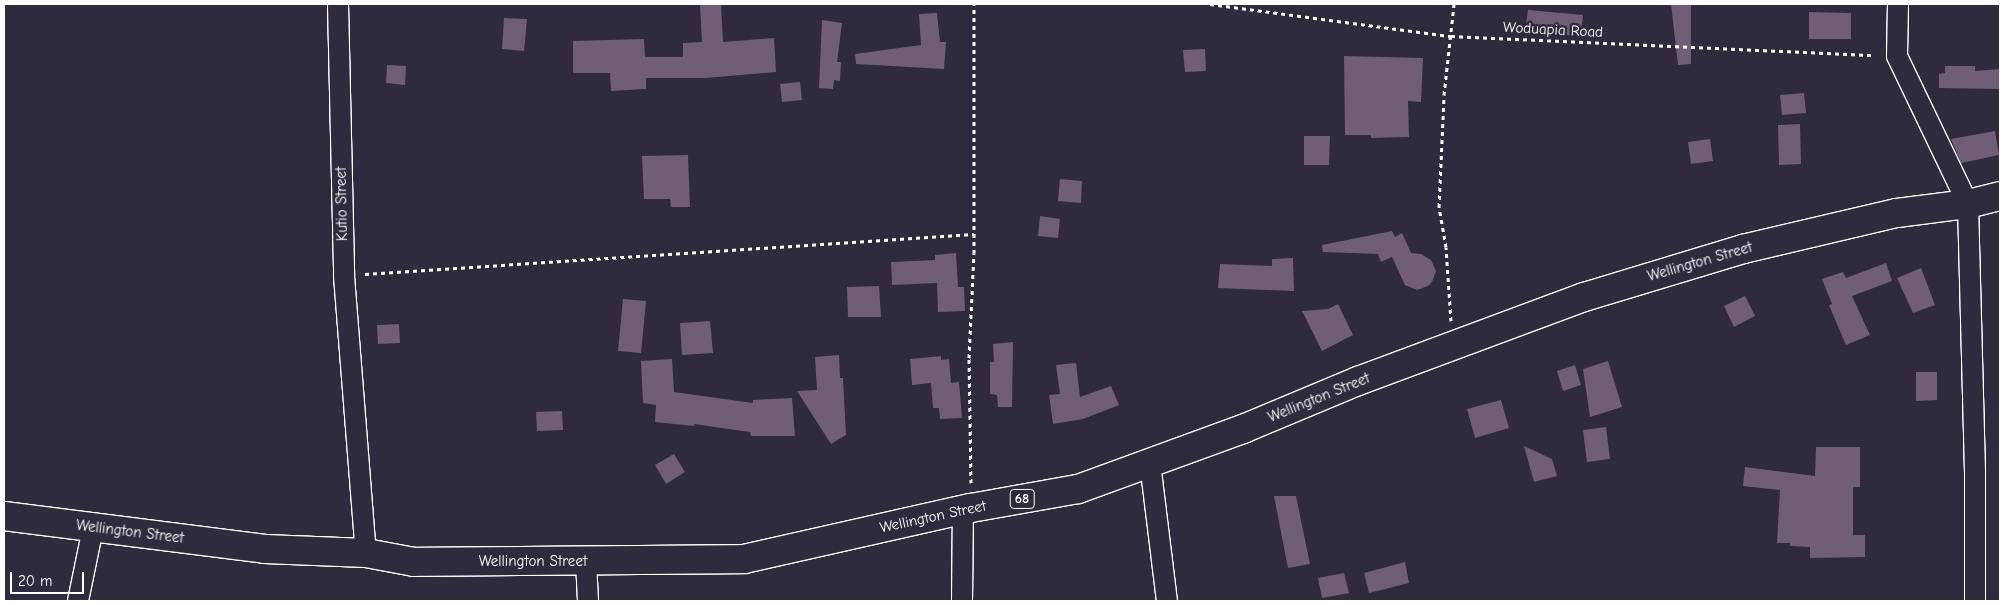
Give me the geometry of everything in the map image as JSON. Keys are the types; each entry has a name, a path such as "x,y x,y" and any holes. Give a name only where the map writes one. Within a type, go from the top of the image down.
{"main road":[{"name":"Wellington Street","path":"4,516 265,549 366,553 414,562 744,560 967,509 1078,489 1243,429 1358,381 1584,297 1743,249 1897,213 1968,204 2000,196"}],"street":[{"name":"Kutio Street","path":"338,4 344,276 366,553"},
{"path":"1898,4 1898,56 1968,204 1975,473 1975,601"},
{"path":"1150,463 1167,601"},
{"path":"962,601 967,509"},
{"path":"78,601 93,528"},
{"path":"586,562 588,601"}],"path":[{"path":"967,509 969,358 974,234 974,4"},
{"name":"Woduapia Road","path":"1210,4 1451,36 1898,56"},
{"path":"1452,346 1446,247 1439,207 1444,95 1454,4"},
{"path":"344,276 974,234"}],"building":[{"path":"700,4 721,4 723,42 774,38 776,72 706,78 646,78 646,89 611,91 610,73 573,73 573,41 644,39 645,57 683,57 683,43 702,42"},
{"path":"1671,4 1691,4 1691,64 1678,65"},
{"path":"1528,10 1583,15 1581,36 1525,32"},
{"path":"1809,12 1851,13 1851,39 1809,39"},
{"path":"937,13 940,42 946,42 944,69 856,64 855,54 921,45 919,14"},
{"path":"504,18 527,19 524,51 502,49"},
{"path":"822,20 842,23 837,62 841,62 840,81 834,80 833,89 819,88"},
{"path":"1205,49 1206,71 1185,72 1183,50"},
{"path":"1344,56 1423,58 1421,102 1408,101 1409,137 1371,138 1371,135 1345,135"},
{"path":"387,65 406,66 405,85 386,83"},
{"path":"1945,66 1975,66 1975,71 2000,69 2000,89 1939,88 1939,74 1945,73"},
{"path":"800,82 802,100 782,102 780,84"},
{"path":"1804,93 1806,113 1782,115 1780,95"},
{"path":"1800,124 1801,164 1779,165 1778,125"},
{"path":"1995,131 1999,155 1961,163 1951,139"},
{"path":"1304,136 1330,136 1329,165 1304,165"},
{"path":"1710,139 1713,161 1691,164 1688,142"},
{"path":"688,155 690,207 671,207 670,199 644,199 642,156"},
{"path":"1060,179 1082,181 1081,203 1058,201"},
{"path":"1040,216 1060,219 1058,238 1038,236"},
{"path":"1392,231 1395,237 1402,233 1411,253 1421,254 1431,260 1436,271 1432,282 1428,286 1417,290 1405,285 1392,257 1381,262 1378,254 1323,252 1322,245"},
{"path":"956,253 958,287 964,287 965,311 938,312 937,283 892,285 891,262 935,260 935,255"},
{"path":"1293,258 1294,291 1218,288 1220,264 1272,266 1272,259"},
{"path":"1886,263 1892,281 1852,296 1870,335 1846,345 1829,305 1832,304 1822,279 1843,272 1846,278"},
{"path":"1921,268 1935,305 1913,313 1897,278"},
{"path":"879,286 881,317 848,317 847,287"},
{"path":"1745,296 1755,316 1734,327 1724,306"},
{"path":"623,299 646,301 641,353 618,351"},
{"path":"1338,304 1353,335 1322,351 1302,311 1328,309"},
{"path":"710,321 713,353 682,355 680,323"},
{"path":"399,324 400,343 378,344 377,325"},
{"path":"1013,342 1012,407 998,407 997,395 990,394 990,362 994,362 993,344"},
{"path":"839,355 840,378 843,378 846,435 831,444 797,391 817,390 815,357"},
{"path":"941,356 941,360 949,359 951,383 959,382 962,418 940,419 939,408 933,408 931,383 912,385 910,359"},
{"path":"672,359 674,392 753,403 753,400 792,398 795,436 751,436 750,432 694,424 694,426 655,422 656,405 643,403 641,361"},
{"path":"1608,361 1622,407 1590,417 1583,369"},
{"path":"1076,363 1080,397 1111,386 1119,405 1083,419 1053,424 1049,395 1060,394 1056,365"},
{"path":"1575,365 1581,385 1563,391 1557,371"},
{"path":"1916,372 1937,372 1937,400 1916,401"},
{"path":"1501,400 1509,428 1475,438 1467,409"},
{"path":"562,411 563,430 537,431 536,412"},
{"path":"1606,427 1610,459 1587,462 1583,430"},
{"path":"1524,446 1552,459 1557,476 1534,482"},
{"path":"1816,447 1860,447 1860,487 1853,487 1853,535 1865,535 1865,557 1810,558 1810,547 1790,546 1790,543 1777,543 1780,490 1743,486 1745,467 1815,476"},
{"path":"674,454 685,472 666,484 655,465"},
{"path":"1274,496 1296,496 1310,564 1288,568"},
{"path":"1405,562 1409,583 1369,593 1364,573"},
{"path":"1344,573 1349,593 1322,598 1318,578"}]}
